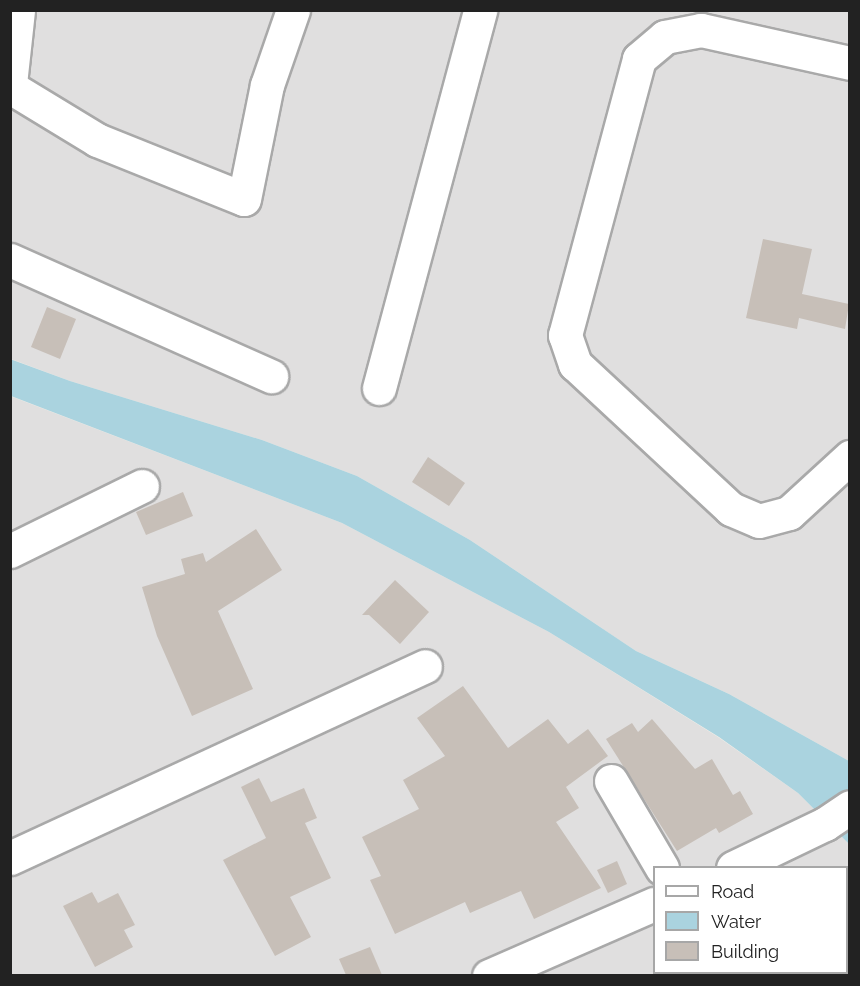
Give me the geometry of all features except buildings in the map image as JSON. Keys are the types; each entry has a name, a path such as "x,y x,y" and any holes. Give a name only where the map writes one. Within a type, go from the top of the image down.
{"street":[{"path":"18,10 10,86 97,140 244,199 267,86 293,10"},
{"path":"379,388 480,10"},
{"path":"849,63 703,20 665,37 639,59 565,335 575,364 731,509 759,522 789,513 849,457"},
{"path":"10,260 271,376"},
{"path":"10,551 142,486"},
{"path":"10,858 425,666"},
{"path":"611,782 661,866"},
{"path":"735,866 837,816"},
{"path":"489,975 653,903"}],"shaded area":[{"path":"10,11 849,11 849,761 729,694 636,651 470,540 357,476 262,440 70,381 11,359"},
{"path":"10,396 342,523 549,632 718,737 798,793 849,844 849,975 11,975"}],"water":[{"path":"10,359 70,381 262,440 357,476 470,540 636,651 729,694 849,761 849,844 798,793 719,737 549,632 342,523 11,396"}]}
